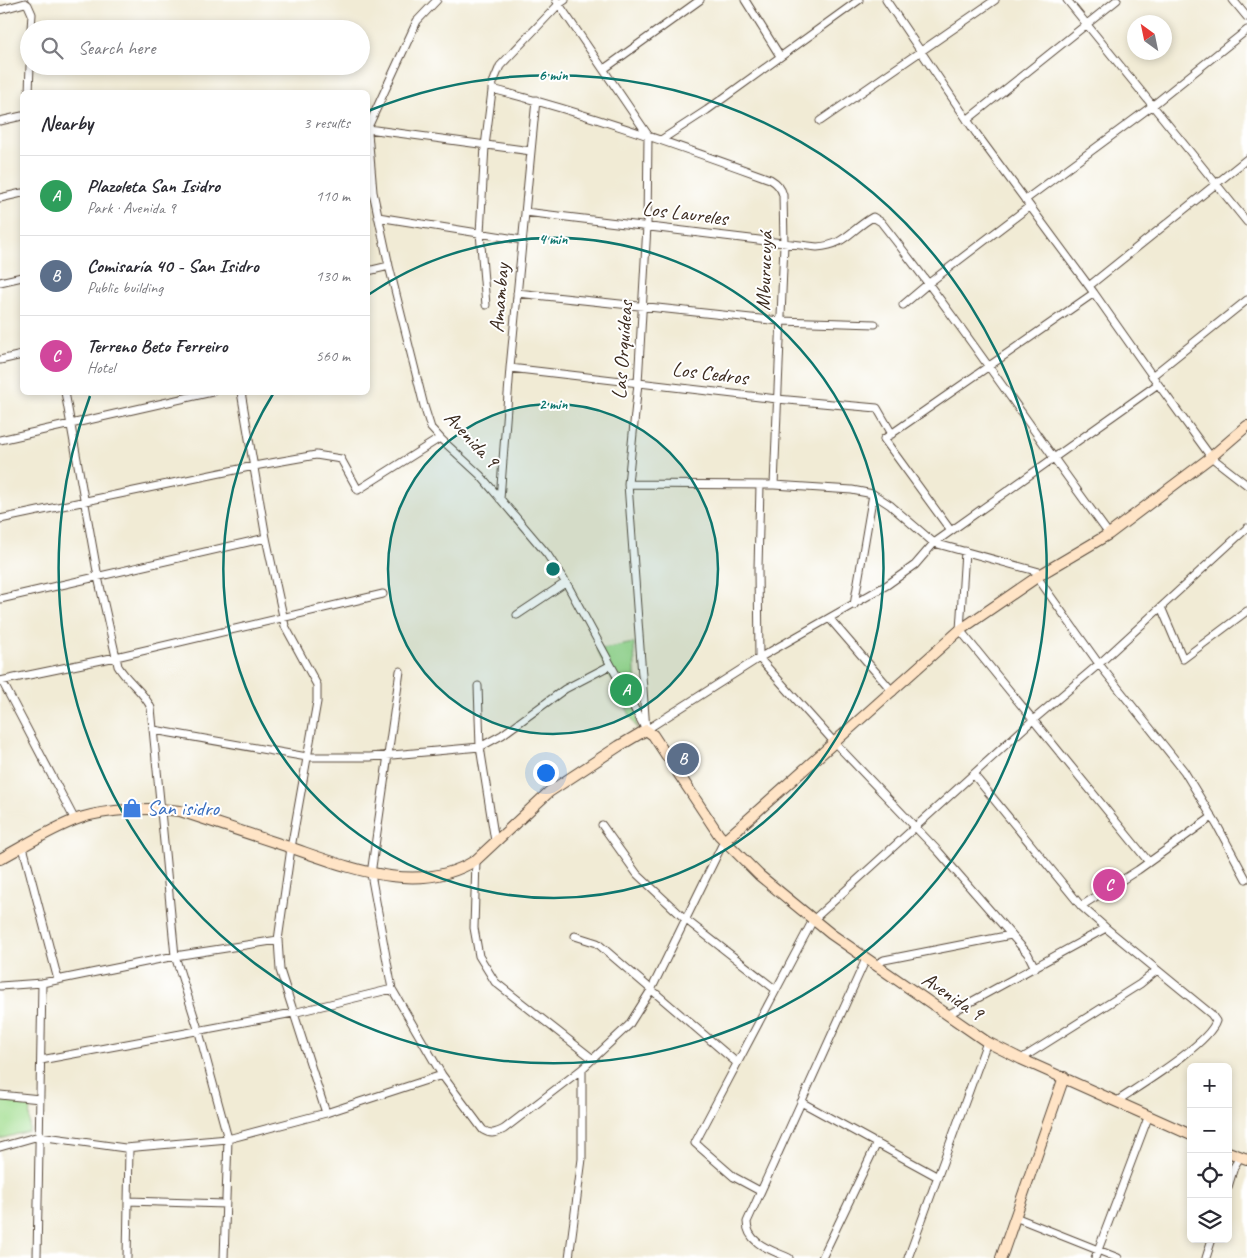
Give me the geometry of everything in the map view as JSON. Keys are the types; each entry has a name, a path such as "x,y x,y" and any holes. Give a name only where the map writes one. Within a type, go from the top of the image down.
{"main road":[{"path":"724,841 893,692 960,630 1040,575 1109,534 1211,457 1247,426"},
{"path":"0,859 75,820 105,813 160,808 180,811 371,874 426,878 454,872 466,867 565,780 646,730"},
{"name":"Avenida 9","path":"646,730 653,735 724,841 759,875 812,920 987,1042 1021,1059 1187,1132"},
{"path":"1001,1258 1064,1077"},
{"path":"1230,1153 1243,1158"}],"street":[{"path":"370,124 417,21 437,0"},
{"path":"604,69 700,0"},
{"path":"745,0 780,56"},
{"path":"661,140 707,110 858,0"},
{"path":"886,0 967,120 1211,457 1247,484"},
{"path":"820,121 994,0"},
{"path":"1067,0 1247,222"},
{"path":"967,120 1117,0"},
{"path":"1233,0 1247,18"},
{"path":"486,305 480,234 485,146 492,88 500,66 560,1 648,135"},
{"path":"0,10 25,3 32,14 32,20"},
{"path":"903,305 1028,203 1247,30"},
{"path":"29,90 30,75"},
{"name":"Mburucuyá","path":"492,88 648,135 770,179 781,188 783,195 784,244 774,484"},
{"name":"Amambay","path":"500,499 510,368 536,100"},
{"path":"0,121 20,116"},
{"path":"370,128 531,152"},
{"name":"Las Orquídeas","path":"646,730 628,484 638,383 648,226 648,135"},
{"path":"1089,286 1247,159"},
{"path":"0,198 20,193"},
{"name":"Avenida 9","path":"370,193 378,217 431,428 480,474 547,554 566,582 646,730"},
{"name":"Los Laureles","path":"525,212 817,247 831,246 842,241 864,222 873,217 881,222 929,283"},
{"path":"378,217 522,240"},
{"path":"370,271 389,266"},
{"path":"0,282 20,277"},
{"path":"929,283 1109,534"},
{"path":"517,293 780,321 875,324"},
{"path":"951,531 884,439 1094,293"},
{"path":"1152,376 1247,300"},
{"path":"0,360 20,355"},
{"name":"Los Cedros","path":"510,368 777,399 877,408 892,434"},
{"path":"646,730 759,658 887,585 915,565 934,543 1158,384"},
{"path":"65,395 86,501 98,577 116,657 121,671 148,701 151,708 175,956 228,1139 224,1258"},
{"path":"0,440 199,395"},
{"path":"242,395 266,538 282,616 285,626 317,685 317,702 291,848 278,940 280,970 326,1113"},
{"path":"0,519 254,466 316,455 341,459 358,490 440,438"},
{"path":"628,484 774,484 852,490 873,494 890,504 934,543 1040,575 1099,664 1184,771 1246,879"},
{"path":"760,485 758,569 759,658 835,743 914,828 939,852 1028,954 1035,968"},
{"path":"854,605 873,494"},
{"path":"760,1191 734,1177 695,1143 812,920 1033,720 1099,664 1247,528"},
{"path":"0,599 266,538"},
{"path":"966,552 960,630 1148,862"},
{"path":"517,615 566,582"},
{"path":"75,820 1,681 116,657 282,616 383,594"},
{"path":"1161,607 1183,659 1247,611"},
{"path":"830,619 893,692"},
{"path":"154,730 307,757 388,756 480,747 502,735 565,689 611,665"},
{"path":"400,671 371,874 392,989 442,1075 483,1130 488,1133 497,1133 504,1129 582,1069 629,1025 651,990 724,841"},
{"path":"478,686 480,747 495,841"},
{"path":"974,775 1081,906 1211,1014 1216,1021 1214,1028 1192,1049 1117,1101"},
{"path":"1081,906 1212,817"},
{"path":"602,825 637,874 685,919 776,990"},
{"path":"23,846 58,980"},
{"path":"476,860 474,928 478,956 495,982 593,1059"},
{"path":"947,1015 1106,928"},
{"path":"789,1258 756,1242 748,1234 747,1222 801,1102 870,962 1011,935"},
{"path":"575,936 597,943 737,1063"},
{"path":"0,986 42,983 175,956 278,940"},
{"path":"1021,1059 1140,984 1157,970"},
{"path":"37,1258 42,983"},
{"path":"41,1060 293,1013 392,989"},
{"path":"908,1258 987,1042"},
{"path":"569,1258 582,1159 582,1069"},
{"path":"0,1147 39,1136 129,1148 228,1139 326,1113 442,1075"},
{"path":"0,1095 40,1099"},
{"path":"801,1102 938,1177"},
{"path":"1095,1258 1149,1115"},
{"path":"822,1258 877,1143"},
{"path":"127,1258 129,1148"},
{"path":"1232,1173 1234,1166 1243,1158"},
{"path":"128,1201 225,1204"},
{"path":"1016,1217 1118,1258"},
{"path":"1206,1258 1211,1243"}],"green space":[{"path":"634,643 637,729 597,650"},
{"path":"0,1100 30,1104 29,1131 0,1139"}],"place":[{"name":"Plazoleta San Isidro","path":"626,690"},
{"name":"Comisaría 40 - San Isidro","path":"683,759"},
{"name":"San isidro","path":"132,808"},
{"name":"Terreno Beto Ferreiro","path":"1109,885"}]}
